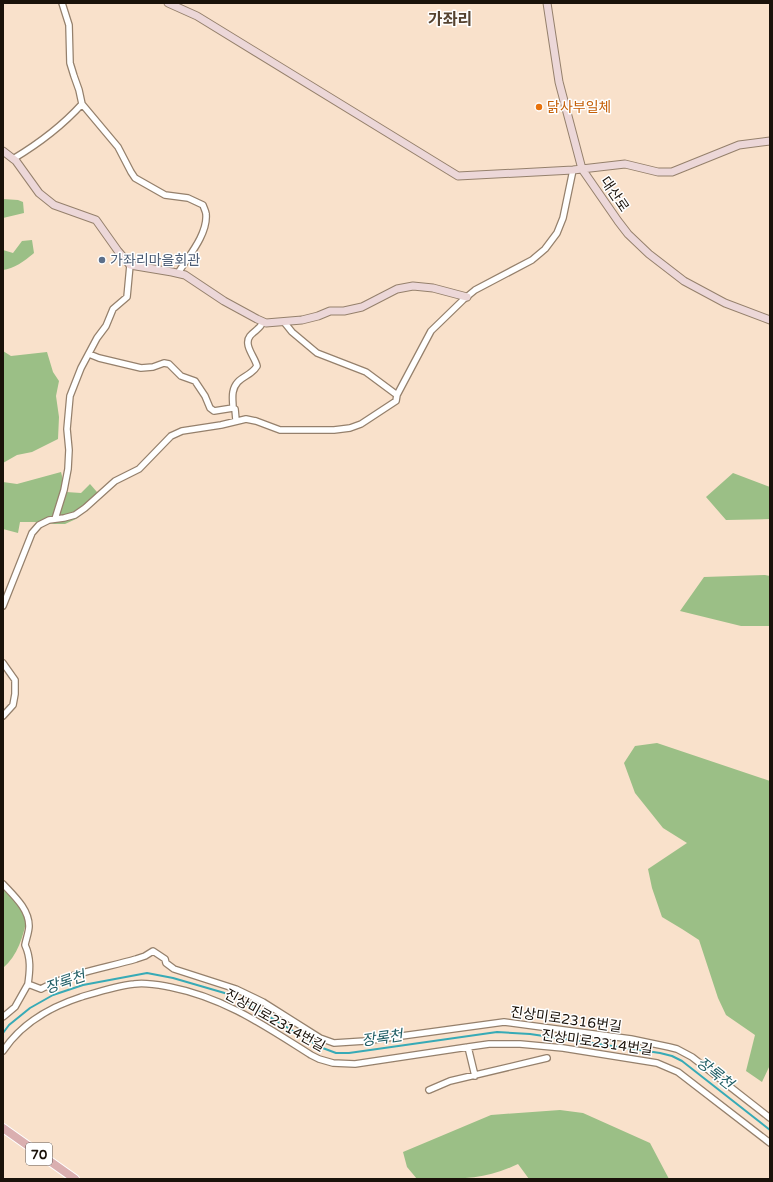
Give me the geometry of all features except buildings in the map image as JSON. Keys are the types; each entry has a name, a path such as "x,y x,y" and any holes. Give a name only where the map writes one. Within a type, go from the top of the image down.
{"main road":[{"name":"70","path":"3,1128 75,1179"}],"street":[{"path":"62,3 70,30 70,63 82,104 118,147 135,178 164,195 188,198 203,206 206,215 202,233 178,273"},
{"path":"168,3 204,20 458,176 573,170 625,164 658,172 672,172 739,145 770,141"},
{"name":"대산로","path":"547,3 559,82 582,169 625,230 638,245 660,264 684,281 712,297 739,309 770,320"},
{"path":"13,159 37,143 73,114 82,104"},
{"path":"3,151 13,159 39,193 54,205 96,220 130,265 184,275 224,301 266,323 284,322 318,316 330,311 344,311 362,307 397,288 413,286 433,288 467,297"},
{"path":"3,606 32,533 38,525 49,520 75,515 115,481 139,469 171,436 182,431 221,425 236,420 246,419 256,420 280,430 334,430 350,428 361,424 396,401 397,395 432,331 476,290 493,279 532,260 545,249 557,233 563,218 573,170"},
{"path":"55,519 64,490 68,469 69,450 67,429 70,396 81,368 96,338 106,326 113,309 127,297 130,265"},
{"path":"236,420 235,409 233,408 232,392 239,379 254,371 257,366 248,342 250,336 261,327 263,322"},
{"path":"284,322 292,332 317,353 366,372 397,395"},
{"path":"89,354 99,358 141,368 153,367 164,363 169,364 181,376 195,381 205,396 210,408 214,411 233,408"},
{"path":"3,663 15,680 15,694 12,705 3,716"},
{"path":"3,884 19,902 28,918 30,928 25,945 29,953 30,968 28,984 16,1007 3,1018"},
{"name":"진상미로2316번길","path":"28,984 42,989 65,979 145,956 153,951 165,958 166,963 174,968 236,989 263,1002 320,1038 334,1043 504,1022 631,1039 677,1049 692,1057 770,1118"},
{"name":"진상미로2314번길","path":"3,1052 12,1039 31,1022 64,1003 102,991 144,983 180,989 223,1003 250,1017 311,1055 333,1063 355,1064 468,1047 504,1044 571,1049 665,1065 678,1072 770,1143"},
{"path":"468,1047 475,1076"},
{"path":"429,1090 450,1081 548,1058"}],"green space":[{"path":"3,199 18,200 23,202 24,213 3,218"},
{"path":"32,240 34,253 16,266 3,270 3,250 13,253 22,241"},
{"path":"3,351 11,356 47,352 53,372 59,381 56,396 59,417 58,439 32,452 17,455 3,463"},
{"path":"61,472 66,492 81,493 90,484 97,492 97,502 76,519 65,524 20,522 18,533 3,529 3,482 17,484"},
{"path":"733,473 770,487 770,519 726,520 706,497"},
{"path":"770,576 770,626 741,626 680,611 704,577"},
{"path":"657,743 770,781 770,1065 762,1082 746,1071 755,1035 726,1015 718,998 699,940 662,917 652,888 648,869 687,843 663,828 635,793 624,763 635,746"},
{"path":"3,886 14,898 27,918 19,945 13,957 3,968"},
{"path":"560,1110 583,1113 650,1143 669,1179 529,1179 518,1164 493,1174 469,1178 417,1179 407,1167 403,1152 491,1115"}],"waterway":[{"name":"장록천","path":"3,1033 9,1025 30,1008 53,995 83,985 147,973 173,978 228,994 253,1007 320,1047 336,1053 349,1053 497,1032 530,1034 672,1056 682,1061 770,1130"}],"place":[{"name":"닭사부일체","path":"539,107"},
{"name":"가좌리마을회관","path":"102,260"}],"district":[{"name":"가좌리","path":"450,19"}]}
